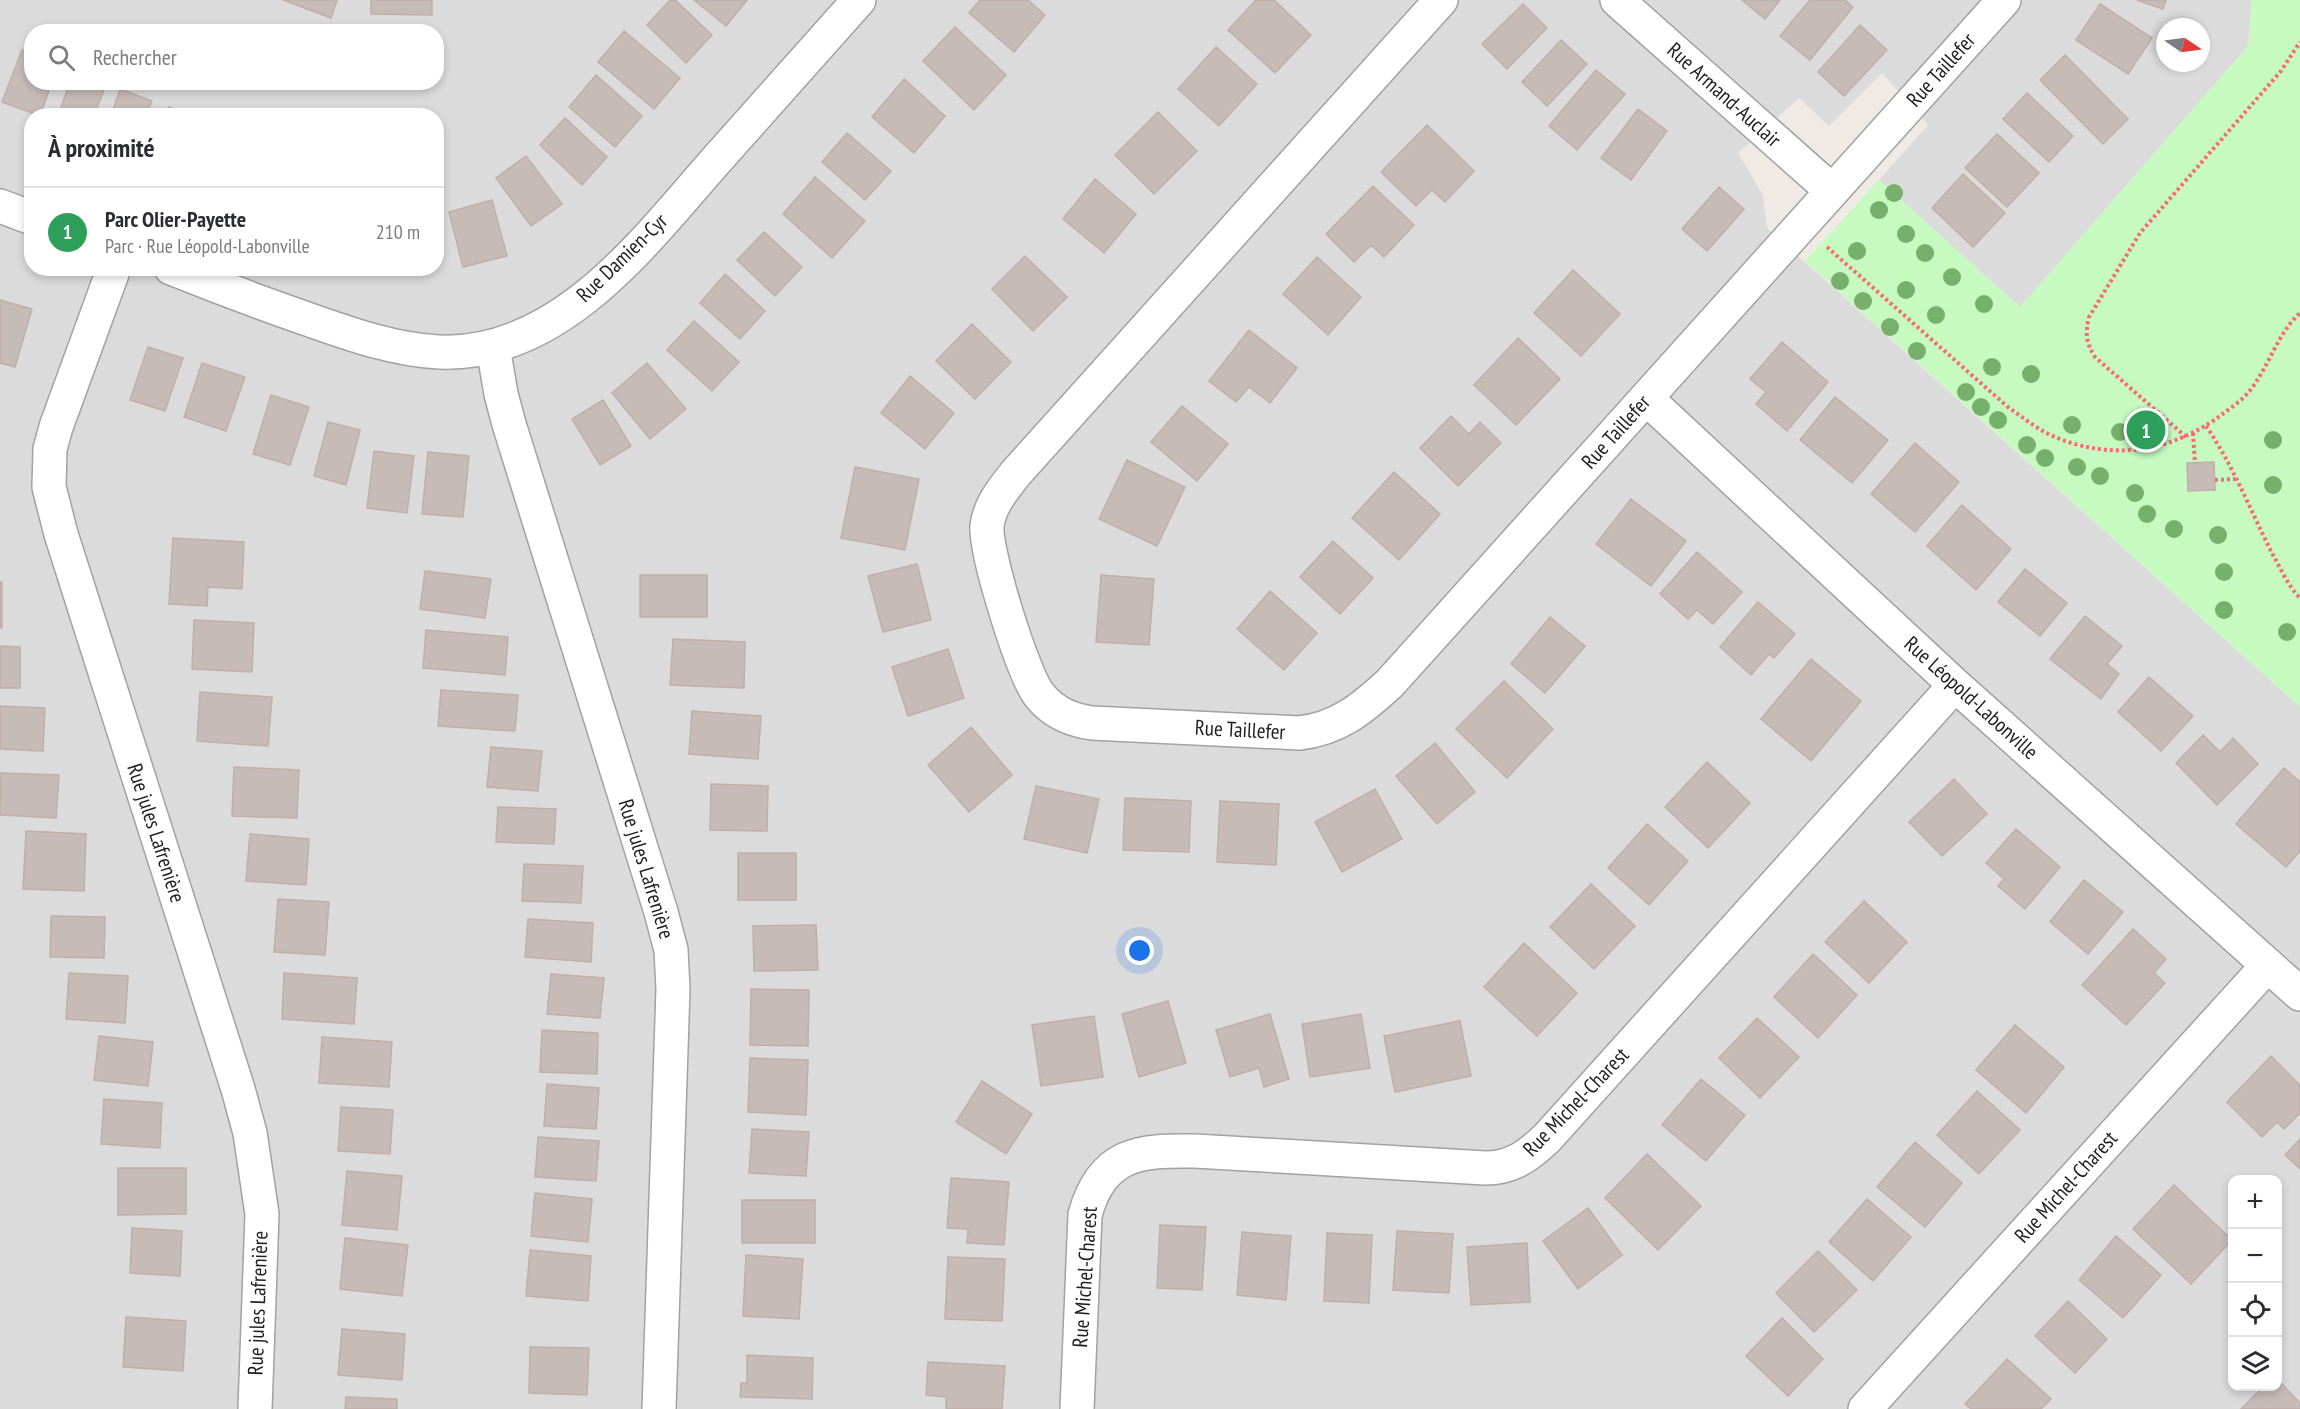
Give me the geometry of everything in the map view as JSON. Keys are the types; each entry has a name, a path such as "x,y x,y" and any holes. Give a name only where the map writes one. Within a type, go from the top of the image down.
{"street":[{"name":"Rue Damien-Cyr","path":"192,276 292,314 382,343 442,352 493,347 510,342 549,323 614,272 859,0"},
{"name":"Rue Taillefer","path":"1441,0 1015,474 996,500 988,523 989,548 1024,664 1032,683 1046,701 1063,715 1092,723 1299,734 1315,732 1359,711 1390,684 1831,190 2004,0"},
{"name":"Rue Armand-Auclair","path":"1617,0 1831,190"},
{"path":"0,206 24,215"},
{"name":"Rue jules Lafrenière","path":"111,276 56,427 49,462 49,487 61,534 250,1133 262,1214 255,1409"},
{"name":"Rue jules Lafrenière","path":"493,347 509,424 671,950 673,989 659,1409"},
{"name":"Rue Léopold-Labonville","path":"1646,398 1955,685 2300,994"},
{"name":"Rue Michel-Charest","path":"1077,1409 1085,1215 1094,1188 1108,1171 1129,1158 1155,1151 1196,1151 1485,1168 1499,1168 1519,1161 1547,1138 1955,685"},
{"name":"Rue Michel-Charest","path":"1865,1409 2268,965"}],"path":[{"path":"2186,437 2095,357 2088,346 2085,332 2089,317 2140,233 2274,80 2300,42"},
{"path":"1822,242 2009,408 2038,429 2066,441 2099,449 2144,450 2169,444 2206,426 2246,395 2267,365 2282,335 2300,313"},
{"path":"2206,426 2221,450 2280,567 2300,598"},
{"path":"2193,433 2195,462"},
{"path":"2215,480 2235,479"}],"shaded area":[{"path":"0,0 2252,0 2248,46 2020,307 1879,180 1928,125 1882,73 1829,126 1799,98 1738,153 1763,195 1767,228 2300,707 2300,1409 0,1409"}],"green space":[{"path":"2252,0 2300,0 2300,707 1805,261 1879,180 2020,307 2248,46"}],"building":[{"path":"283,0 337,0 331,18"},
{"path":"371,0 432,0 432,15 371,14"},
{"path":"670,0 675,0 712,35 686,63 647,25"},
{"path":"694,0 747,0 726,26"},
{"path":"980,0 1028,0 1045,15 1014,52 969,13"},
{"path":"1256,0 1274,0 1311,35 1275,73 1228,30"},
{"path":"1742,0 1780,0 1765,19"},
{"path":"1810,0 1845,0 1853,7 1810,60 1780,36"},
{"path":"2137,0 2166,0 2163,9"},
{"path":"1523,4 1547,28 1507,69 1482,44"},
{"path":"2100,4 2152,38 2128,74 2076,40"},
{"path":"1860,25 1887,50 1844,96 1818,72"},
{"path":"955,27 1006,75 974,110 923,61"},
{"path":"624,31 680,78 654,109 598,62"},
{"path":"1561,40 1587,64 1547,106 1522,82"},
{"path":"1216,47 1257,84 1219,126 1178,89"},
{"path":"22,50 24,51 24,90 49,90 43,108 24,108 24,110 2,102"},
{"path":"2065,55 2128,119 2103,144 2040,80"},
{"path":"1596,70 1625,94 1577,150 1549,126"},
{"path":"596,75 642,116 615,147 569,107"},
{"path":"904,79 945,116 914,153 872,117"},
{"path":"67,90 104,90 97,108 61,108"},
{"path":"120,90 152,101 149,108 114,108"},
{"path":"2027,93 2073,136 2049,162 2003,119"},
{"path":"1638,109 1667,131 1631,180 1601,158"},
{"path":"1158,112 1197,151 1154,194 1115,155"},
{"path":"565,118 607,157 582,185 540,145"},
{"path":"1427,125 1474,171 1445,202 1432,190 1416,206 1381,172"},
{"path":"847,133 891,171 865,200 822,162"},
{"path":"1997,134 2039,173 2007,207 1965,168"},
{"path":"526,156 562,204 531,226 496,178"},
{"path":"1963,174 2005,213 1973,247 1932,208"},
{"path":"815,177 865,221 832,258 783,214"},
{"path":"1095,179 1136,214 1104,253 1063,219"},
{"path":"1373,186 1414,225 1384,257 1371,245 1354,262 1326,234"},
{"path":"1719,187 1744,209 1707,251 1682,229"},
{"path":"492,200 507,256 463,267 449,212"},
{"path":"764,232 802,267 775,296 737,260"},
{"path":"1025,256 1067,297 1033,331 992,289"},
{"path":"1317,257 1361,297 1328,335 1283,294"},
{"path":"1573,270 1620,314 1581,356 1534,313"},
{"path":"725,274 765,311 740,339 700,303"},
{"path":"0,300 32,309 15,367 0,363"},
{"path":"694,321 739,362 712,391 667,350"},
{"path":"972,324 1011,362 975,399 936,361"},
{"path":"1249,330 1297,368 1270,403 1249,387 1236,402 1209,381"},
{"path":"1518,338 1560,379 1516,425 1474,385"},
{"path":"1782,342 1828,382 1787,431 1756,404 1766,392 1750,379"},
{"path":"148,347 183,358 165,411 130,400"},
{"path":"202,363 245,377 226,431 184,417"},
{"path":"647,363 686,409 650,439 612,393"},
{"path":"910,376 954,413 925,449 881,413"},
{"path":"271,395 309,407 290,465 253,454"},
{"path":"1835,397 1888,440 1852,483 1800,440"},
{"path":"603,400 631,446 600,465 572,419"},
{"path":"1182,406 1228,444 1197,481 1151,442"},
{"path":"1451,416 1469,434 1480,422 1501,443 1458,486 1420,448"},
{"path":"328,422 360,430 346,485 314,476"},
{"path":"1915,443 1959,482 1915,532 1871,494"},
{"path":"374,451 414,456 407,513 367,508"},
{"path":"428,452 469,456 463,517 422,514"},
{"path":"1127,460 1185,487 1157,546 1099,519"},
{"path":"2214,462 2215,490 2188,491 2187,463"},
{"path":"855,467 919,479 905,550 841,538"},
{"path":"1394,472 1440,514 1399,560 1352,518"},
{"path":"1631,499 1686,541 1651,586 1596,544"},
{"path":"1962,505 2011,549 1976,590 1927,546"},
{"path":"173,538 244,542 242,589 208,587 207,606 169,604"},
{"path":"1333,541 1373,578 1340,614 1300,577"},
{"path":"1697,552 1742,592 1713,624 1697,610 1688,619 1660,594"},
{"path":"917,564 931,620 883,632 868,576"},
{"path":"2025,569 2067,603 2040,636 1998,602"},
{"path":"425,571 491,579 485,618 420,609"},
{"path":"640,575 707,575 707,617 640,617"},
{"path":"1101,575 1154,579 1149,645 1096,642"},
{"path":"0,582 2,582 2,628 0,628"},
{"path":"1270,591 1317,633 1284,670 1237,629"},
{"path":"1758,602 1795,634 1774,658 1769,654 1751,675 1720,647"},
{"path":"2085,616 2122,646 2107,664 2119,674 2101,699 2050,659"},
{"path":"1550,617 1585,646 1545,693 1511,664"},
{"path":"194,620 254,623 252,672 192,669"},
{"path":"426,630 508,637 505,675 423,668"},
{"path":"673,639 745,642 744,688 670,685"},
{"path":"0,646 20,647 20,688 0,688"},
{"path":"948,649 964,698 908,716 892,667"},
{"path":"1811,659 1861,701 1811,761 1761,719"},
{"path":"2149,677 2193,716 2161,751 2118,712"},
{"path":"1504,681 1553,729 1507,778 1456,729"},
{"path":"441,690 518,695 515,731 438,726"},
{"path":"200,692 272,697 268,746 197,741"},
{"path":"0,706 45,708 43,751 0,749"},
{"path":"692,711 761,716 758,759 689,754"},
{"path":"971,727 1012,775 969,812 928,765"},
{"path":"2203,735 2220,752 2233,738 2258,764 2217,805 2176,763"},
{"path":"1435,743 1475,792 1437,824 1396,776"},
{"path":"491,747 542,751 538,791 487,787"},
{"path":"1707,762 1750,803 1708,848 1665,807"},
{"path":"234,767 299,770 297,818 232,816"},
{"path":"2284,768 2300,782 2300,851 2286,867 2236,824"},
{"path":"1,773 59,775 56,818 0,815"},
{"path":"1954,779 1987,814 1942,856 1909,822"},
{"path":"711,784 768,786 767,831 710,830"},
{"path":"1036,786 1099,799 1087,853 1024,839"},
{"path":"1375,789 1402,839 1342,872 1315,822"},
{"path":"1125,798 1191,801 1189,852 1123,850"},
{"path":"1220,801 1279,804 1276,865 1217,862"},
{"path":"498,807 556,809 554,844 496,842"},
{"path":"1647,824 1688,861 1649,905 1608,868"},
{"path":"2016,829 2060,867 2025,909 1998,886 2004,879 1986,863"},
{"path":"26,831 86,834 84,891 23,889"},
{"path":"250,834 309,839 306,885 246,881"},
{"path":"738,853 796,853 796,900 738,900"},
{"path":"524,864 583,866 581,903 522,901"},
{"path":"2084,880 2123,912 2088,954 2050,922"},
{"path":"1591,884 1635,926 1594,969 1550,927"},
{"path":"278,899 329,902 325,955 274,952"},
{"path":"1864,901 1907,942 1869,983 1825,942"},
{"path":"51,916 105,917 104,958 50,957"},
{"path":"528,919 593,923 591,962 525,957"},
{"path":"816,925 818,970 754,971 753,926"},
{"path":"2133,929 2166,959 2154,973 2165,983 2126,1025 2082,985"},
{"path":"1524,943 1577,993 1537,1036 1484,987"},
{"path":"1813,954 1857,995 1818,1038 1774,997"},
{"path":"69,973 128,976 125,1023 66,1019"},
{"path":"284,973 357,978 354,1024 282,1019"},
{"path":"551,974 604,978 600,1018 547,1014"},
{"path":"751,989 809,990 808,1046 750,1045"},
{"path":"1168,1001 1186,1063 1139,1077 1122,1014"},
{"path":"1270,1014 1289,1079 1264,1087 1259,1068 1230,1077 1216,1030"},
{"path":"1361,1014 1370,1068 1310,1077 1302,1024"},
{"path":"1094,1016 1103,1077 1041,1086 1032,1025"},
{"path":"1757,1018 1799,1057 1760,1098 1719,1058"},
{"path":"1460,1021 1471,1076 1395,1092 1384,1036"},
{"path":"2015,1025 2064,1067 2026,1113 1976,1070"},
{"path":"542,1030 598,1033 597,1074 540,1072"},
{"path":"99,1036 153,1042 148,1086 94,1080"},
{"path":"322,1037 392,1042 389,1087 319,1083"},
{"path":"2271,1056 2300,1085 2300,1113 2284,1129 2277,1122 2262,1137 2227,1102"},
{"path":"750,1058 808,1060 806,1115 748,1112"},
{"path":"1701,1079 1745,1115 1706,1161 1662,1125"},
{"path":"982,1081 1032,1114 1006,1154 956,1122"},
{"path":"547,1084 599,1088 596,1129 544,1126"},
{"path":"1977,1091 2020,1130 1979,1174 1937,1135"},
{"path":"104,1099 162,1103 160,1148 101,1144"},
{"path":"341,1107 393,1110 390,1154 338,1151"},
{"path":"752,1129 809,1132 806,1176 749,1173"},
{"path":"538,1137 599,1141 596,1181 535,1177"},
{"path":"2300,1139 2300,1169 2285,1155"},
{"path":"1915,1142 1962,1183 1925,1227 1877,1187"},
{"path":"1647,1154 1701,1206 1658,1250 1605,1198"},
{"path":"118,1168 186,1168 186,1214 118,1215"},
{"path":"347,1171 402,1176 397,1230 342,1225"},
{"path":"951,1178 1009,1182 1004,1245 967,1243 968,1229 947,1228"},
{"path":"2174,1185 2228,1236 2228,1244 2191,1284 2133,1229"},
{"path":"535,1193 592,1199 588,1242 531,1236"},
{"path":"1867,1199 1911,1237 1873,1281 1829,1242"},
{"path":"742,1200 815,1200 815,1243 742,1243"},
{"path":"1588,1208 1622,1255 1578,1289 1543,1241"},
{"path":"1160,1225 1206,1227 1202,1290 1157,1288"},
{"path":"132,1228 182,1231 180,1276 130,1273"},
{"path":"1397,1231 1453,1234 1449,1293 1393,1290"},
{"path":"1242,1232 1291,1236 1286,1300 1237,1295"},
{"path":"1327,1233 1372,1235 1369,1303 1324,1301"},
{"path":"2116,1236 2161,1275 2123,1318 2079,1280"},
{"path":"345,1238 408,1245 402,1296 340,1289"},
{"path":"1527,1243 1530,1302 1471,1305 1467,1247"},
{"path":"530,1250 591,1256 588,1301 526,1296"},
{"path":"1818,1251 1857,1290 1814,1332 1776,1293"},
{"path":"746,1255 803,1259 799,1319 743,1316"},
{"path":"948,1257 1005,1259 1002,1321 945,1319"},
{"path":"2068,1301 2107,1339 2075,1373 2035,1336"},
{"path":"126,1317 186,1321 183,1371 123,1367"},
{"path":"1782,1318 1823,1359 1788,1396 1746,1356"},
{"path":"342,1329 405,1334 402,1380 338,1375"},
{"path":"530,1347 589,1348 587,1395 529,1393"},
{"path":"747,1355 813,1358 812,1399 740,1397 741,1383 747,1383"},
{"path":"2007,1359 2051,1399 2041,1409 1971,1409 1965,1404"},
{"path":"928,1362 1005,1366 1002,1409 946,1409 946,1397 926,1395"},
{"path":"2282,1384 2300,1403 2300,1409 2241,1409 2259,1391 2282,1391"},
{"path":"346,1397 397,1399 397,1409 345,1409"}],"place":[{"name":"Parc Olier-Payette","path":"2146,430"}]}
